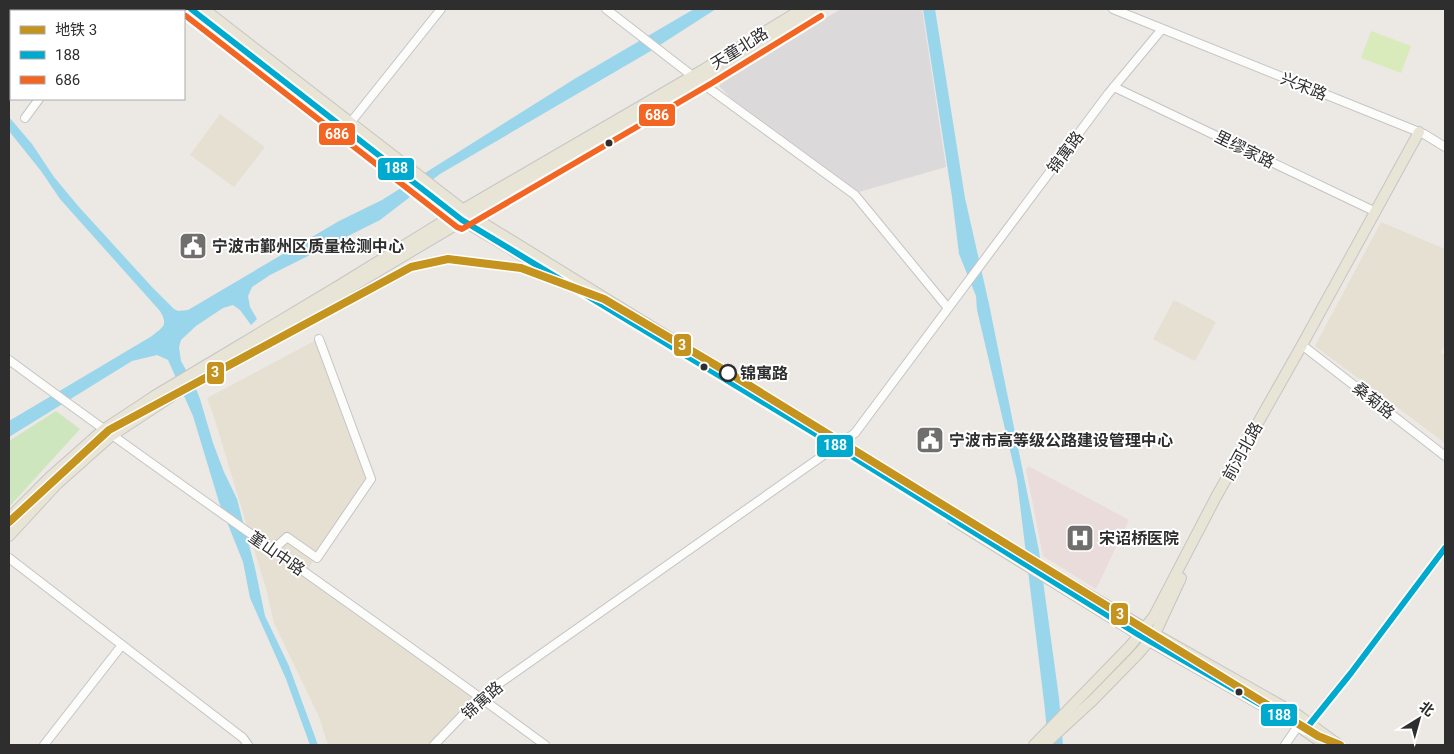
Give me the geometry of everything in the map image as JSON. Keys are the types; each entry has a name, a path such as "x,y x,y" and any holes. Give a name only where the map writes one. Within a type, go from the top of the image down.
{"main road":[{"path":"191,9 348,126 431,195 1046,574 1152,637 1298,715 1304,727 1325,745"},
{"path":"204,9 348,126 462,215"},
{"name":"天童北路","path":"773,31 802,9"},
{"name":"天童北路","path":"9,536 107,433 174,389 210,371 462,215 773,31 816,9"},
{"name":"前河北路","path":"1076,708 1093,700 1152,637 1222,499 1376,212 1421,133"},
{"name":"前河北路","path":"1039,743 1076,708 1154,616 1216,497 1304,347 1421,133"},
{"path":"174,389 197,370 462,215"},
{"path":"9,518 50,477 107,433"},
{"path":"1304,727 1339,745"}],"street":[{"path":"348,126 441,9"},
{"path":"606,9 855,195 948,308"},
{"name":"兴宋路","path":"1113,9 1421,133 1445,146"},
{"name":"锦寓路","path":"434,745 480,697 855,433 1114,87 1162,29"},
{"name":"里缪家路","path":"1114,87 1376,212"},
{"path":"25,118 38,100"},
{"path":"273,550 288,537 317,558 371,480 319,339"},
{"name":"桑菊路","path":"1304,347 1445,456"},
{"name":"堇山中路","path":"9,360 107,433 545,745"},
{"path":"1286,745 1351,673 1445,548"},
{"path":"9,558 243,738 248,745"},
{"path":"44,745 122,645"},
{"path":"237,745 243,738"}],"shaded area":[{"path":"841,9 922,9 946,167 859,192 731,98 720,87 719,80"},
{"path":"220,114 265,147 234,187 190,155"},
{"path":"1381,222 1445,249 1445,345 1441,352 1445,355 1445,443 1315,346"},
{"path":"1174,300 1216,322 1195,361 1153,339"},
{"path":"318,339 369,480 303,576 476,698 428,745 328,745 319,717 274,623 266,589 207,398"},
{"name":"宋诏桥医院","path":"1028,466 1129,520 1096,589 1043,556 1026,469"}],"green space":[{"path":"1371,31 1411,46 1401,73 1361,58"},
{"path":"56,411 80,429 9,507 9,441"}],"water":[{"path":"694,9 716,9 649,52 440,174 380,220 270,275 252,287 248,296 250,307 257,319 251,325 240,310 233,305 223,308 196,326 181,340 179,347 181,361 195,386 213,443 237,499 265,616 289,666 318,745 310,745 286,679 250,598 243,562 219,502 193,416 168,360 157,355 132,361 9,437 9,421 152,336 163,326 164,320 160,311 60,199 41,171 9,131 9,117 32,144 54,177 79,207 152,287 174,309 178,311 188,310 339,221 382,200 576,78"},
{"path":"923,9 935,9 965,198 989,304 1039,551 1059,698 1063,745 1048,745 1017,480 977,310 976,296 959,254"}],"metro line":[{"name":"3","path":"9,522 109,430 411,267 448,259 521,268 604,299 729,373 1318,736 1340,745"}],"transit line":[{"name":"188","path":"191,9 462,220 837,447 1139,635 1305,730 1351,673 1445,548"},
{"name":"686","path":"186,16 462,229 712,83 821,16"}],"place":[{"name":"宁波市鄞州区质量检测中心","path":"193,246"},
{"name":"锦寓路","path":"728,373"},
{"name":"宁波市高等级公路建设管理中心","path":"930,440"},
{"name":"宋诏桥医院","path":"1080,538"}]}
